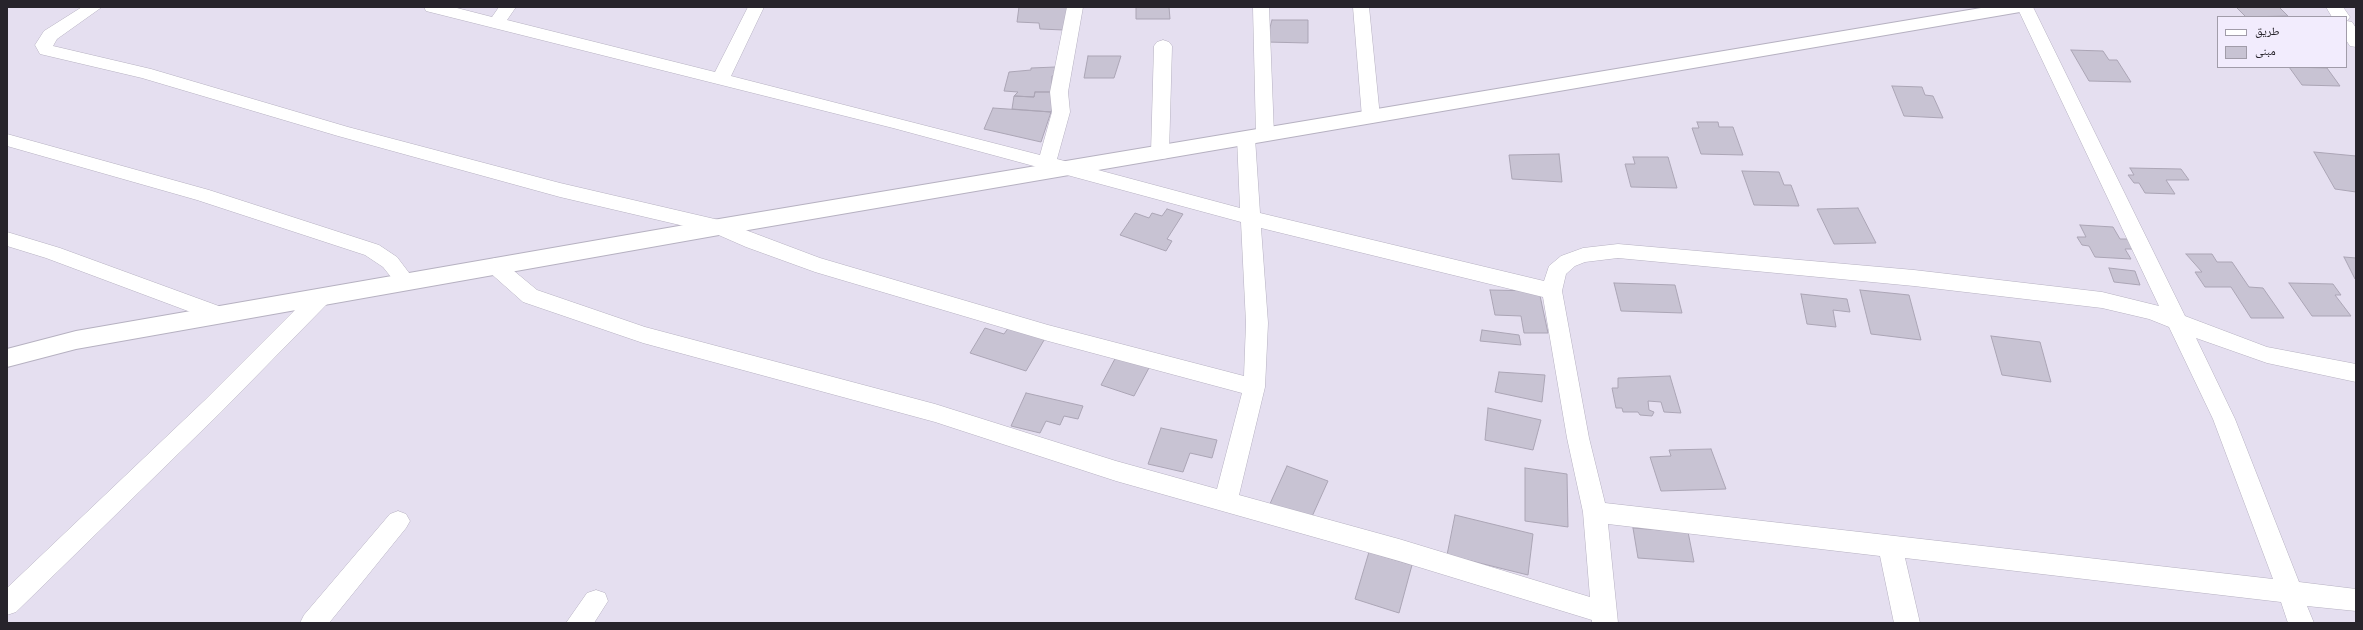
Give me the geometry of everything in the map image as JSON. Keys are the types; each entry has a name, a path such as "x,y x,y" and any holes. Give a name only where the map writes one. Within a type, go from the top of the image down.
{"street":[{"path":"94,7 50,35 44,45 46,50 145,73 345,132 560,190 719,227 753,242 822,266 1048,333 1254,387"},
{"path":"432,7 893,122 1251,218 1417,260 1552,291"},
{"path":"496,23 508,7"},
{"path":"720,79 756,7"},
{"path":"1047,163 1061,112 1059,92 1075,7"},
{"path":"1226,502 1254,387 1257,323 1251,218 1261,7"},
{"path":"1361,7 1371,117"},
{"path":"7,358 76,340 495,266 2020,7"},
{"path":"2024,7 2224,419 2254,493 2301,623"},
{"path":"2334,7 2340,16"},
{"path":"1160,153 1163,46"},
{"path":"7,140 202,195 372,250 390,262 406,282"},
{"path":"7,239 54,253 220,314"},
{"path":"495,266 530,296 643,335 935,413 1116,471 1399,550 1604,618 1595,512 1578,438 1552,291 1556,271 1568,261 1583,255 1618,251 1914,278 2050,294 2136,307 2176,320 2224,340 2267,355 2356,373"},
{"path":"7,604 213,406 321,297"},
{"path":"1595,512 2356,600"},
{"path":"313,623 398,521"},
{"path":"1890,547 1907,623"},
{"path":"579,623 596,600"}],"building":[{"path":"1019,7 1069,7 1064,30 1040,29 1039,23 1017,22"},
{"path":"1136,7 1169,7 1170,19 1136,19"},
{"path":"2236,7 2279,7 2288,16 2245,16"},
{"path":"1272,20 1308,20 1308,43 1266,42"},
{"path":"2071,50 2103,51 2109,60 2117,60 2131,82 2089,81"},
{"path":"1088,56 1121,56 1114,78 1084,78"},
{"path":"1056,67 1054,71 1059,71 1058,75 1052,76 1052,85 1058,92 1035,92 1034,97 1014,96 1018,92 1004,91 1009,72 1031,70 1031,68"},
{"path":"2290,68 2327,68 2340,86 2302,85"},
{"path":"1892,86 1922,87 1925,95 1933,96 1943,118 1904,116"},
{"path":"1035,92 1058,92 1051,112 1012,109 1014,96 1034,97"},
{"path":"993,108 1051,112 1041,142 984,129"},
{"path":"1697,122 1718,122 1719,127 1733,127 1743,155 1701,154 1692,128 1699,128"},
{"path":"2314,152 2356,156 2356,192 2335,189"},
{"path":"1559,154 1562,182 1512,179 1509,155"},
{"path":"1633,157 1668,157 1677,188 1631,187 1625,164 1635,164"},
{"path":"2130,168 2181,169 2189,180 2166,180 2175,194 2145,193 2139,183 2134,183 2128,175 2134,175"},
{"path":"1742,171 1779,172 1784,185 1791,185 1799,206 1754,205"},
{"path":"1858,208 1876,243 1834,244 1817,209"},
{"path":"1167,209 1183,214 1167,239 1172,241 1166,251 1120,235 1135,213 1149,218 1152,213 1162,216"},
{"path":"2080,225 2113,227 2120,239 2130,239 2135,249 2125,249 2131,259 2095,257 2089,246 2082,245 2077,237 2086,237"},
{"path":"2186,254 2212,254 2217,262 2232,262 2249,287 2263,288 2284,318 2251,318 2231,287 2205,287 2195,272 2202,272"},
{"path":"2344,257 2356,258 2356,279 2355,279"},
{"path":"2109,268 2135,271 2140,285 2114,282"},
{"path":"1614,283 1675,285 1682,313 1621,311"},
{"path":"2289,283 2333,284 2341,295 2335,295 2351,316 2312,316"},
{"path":"1490,290 1539,291 1548,333 1524,333 1521,316 1495,315"},
{"path":"1860,290 1909,295 1921,340 1871,334"},
{"path":"1801,294 1847,299 1850,312 1833,310 1836,327 1807,324"},
{"path":"1011,324 1047,335 1026,371 970,353 985,328 1004,334"},
{"path":"1482,330 1519,335 1521,345 1480,341"},
{"path":"1991,336 2040,342 2051,382 2002,375"},
{"path":"1117,355 1150,366 1134,396 1101,385"},
{"path":"1499,372 1545,375 1542,402 1495,392"},
{"path":"1670,376 1681,413 1664,412 1661,402 1648,401 1649,410 1654,412 1652,416 1640,415 1638,412 1623,412 1622,408 1616,408 1612,388 1618,388 1618,378"},
{"path":"1026,393 1083,406 1078,419 1064,416 1060,425 1046,421 1040,433 1011,426"},
{"path":"1488,408 1541,420 1533,450 1485,440"},
{"path":"1161,428 1217,440 1212,458 1190,453 1183,472 1148,464"},
{"path":"1711,449 1726,489 1661,491 1650,457 1671,456 1669,450"},
{"path":"1287,466 1328,481 1310,521 1269,506"},
{"path":"1525,468 1567,474 1568,527 1525,521"},
{"path":"1455,515 1533,534 1528,575 1447,555"},
{"path":"1633,528 1688,532 1694,562 1638,558"},
{"path":"1369,552 1412,565 1399,613 1355,599"}]}
